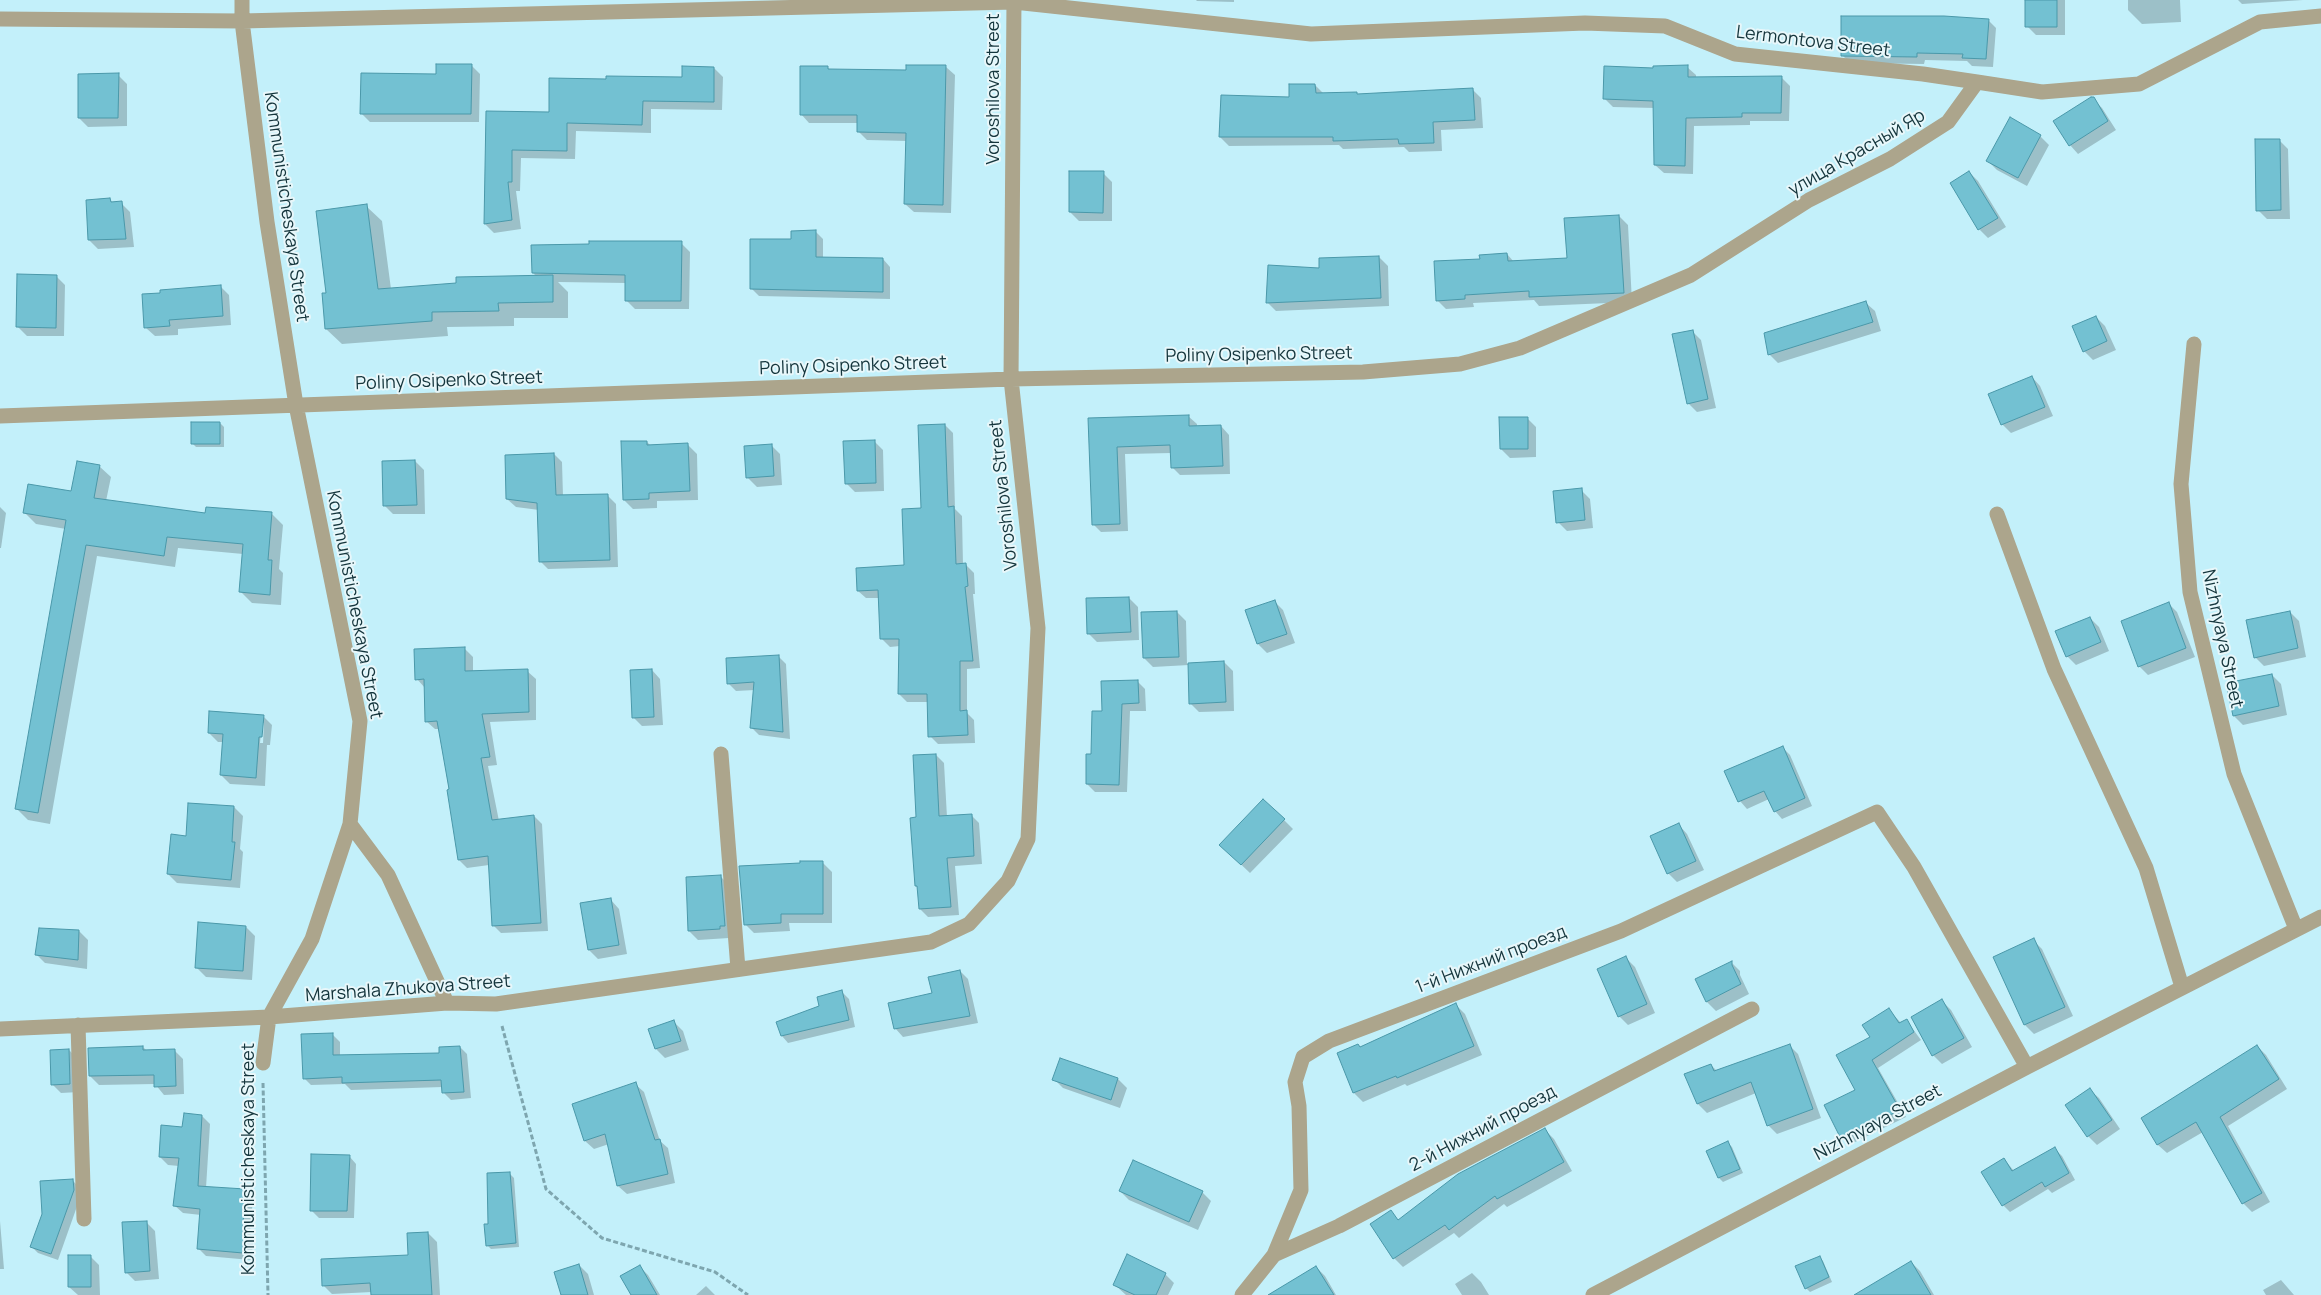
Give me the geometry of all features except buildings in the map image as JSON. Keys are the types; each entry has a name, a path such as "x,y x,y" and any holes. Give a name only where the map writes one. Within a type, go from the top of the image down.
{"street":[{"name":"Kommunisticheskaya Street","path":"242,0 242,22 267,222 296,405 360,721 350,824 312,939 269,1017 263,1063"},
{"name":"Lermontova Street","path":"0,19 242,22 1014,1 1311,34 1585,23 1665,26 1735,54 1923,74 1977,82"},
{"name":"Voroshilova Street","path":"930,942 969,924 1008,881 1028,839 1038,628 1011,379 1014,1"},
{"path":"1977,82 2042,92 2139,84 2260,22 2321,16"},
{"name":"улица Красный Яр","path":"1691,275 1809,200 1890,159 1948,122 1977,82"},
{"name":"Poliny Osipenko Street","path":"0,416 1011,379 1363,372 1460,364 1520,348 1691,275"},
{"name":"Nizhnyaya Street","path":"2194,344 2181,484 2190,592 2234,774 2296,929"},
{"path":"1997,514 2054,669 2146,868 2182,987"},
{"path":"721,754 738,969"},
{"name":"1-й Нижний проезд","path":"1274,1255 1300,1190 1299,1106 1295,1082 1303,1056 1329,1041 1621,931 1877,812 1914,867 2027,1067"},
{"path":"350,824 388,875 447,1003"},
{"name":"Nizhnyaya Street","path":"1593,1295 2027,1067 2321,917"},
{"name":"Marshala Zhukova Street","path":"0,1029 269,1017 447,1003 496,1004 930,942"},
{"name":"2-й Нижний проезд","path":"1242,1295 1274,1255 1339,1226 1752,1009"},
{"path":"78,1025 84,1219"}],"path":[{"path":"496,1004 546,1189 602,1238 715,1272 748,1295"},
{"name":"Kommunisticheskaya Street","path":"263,1063 268,1295"}]}
